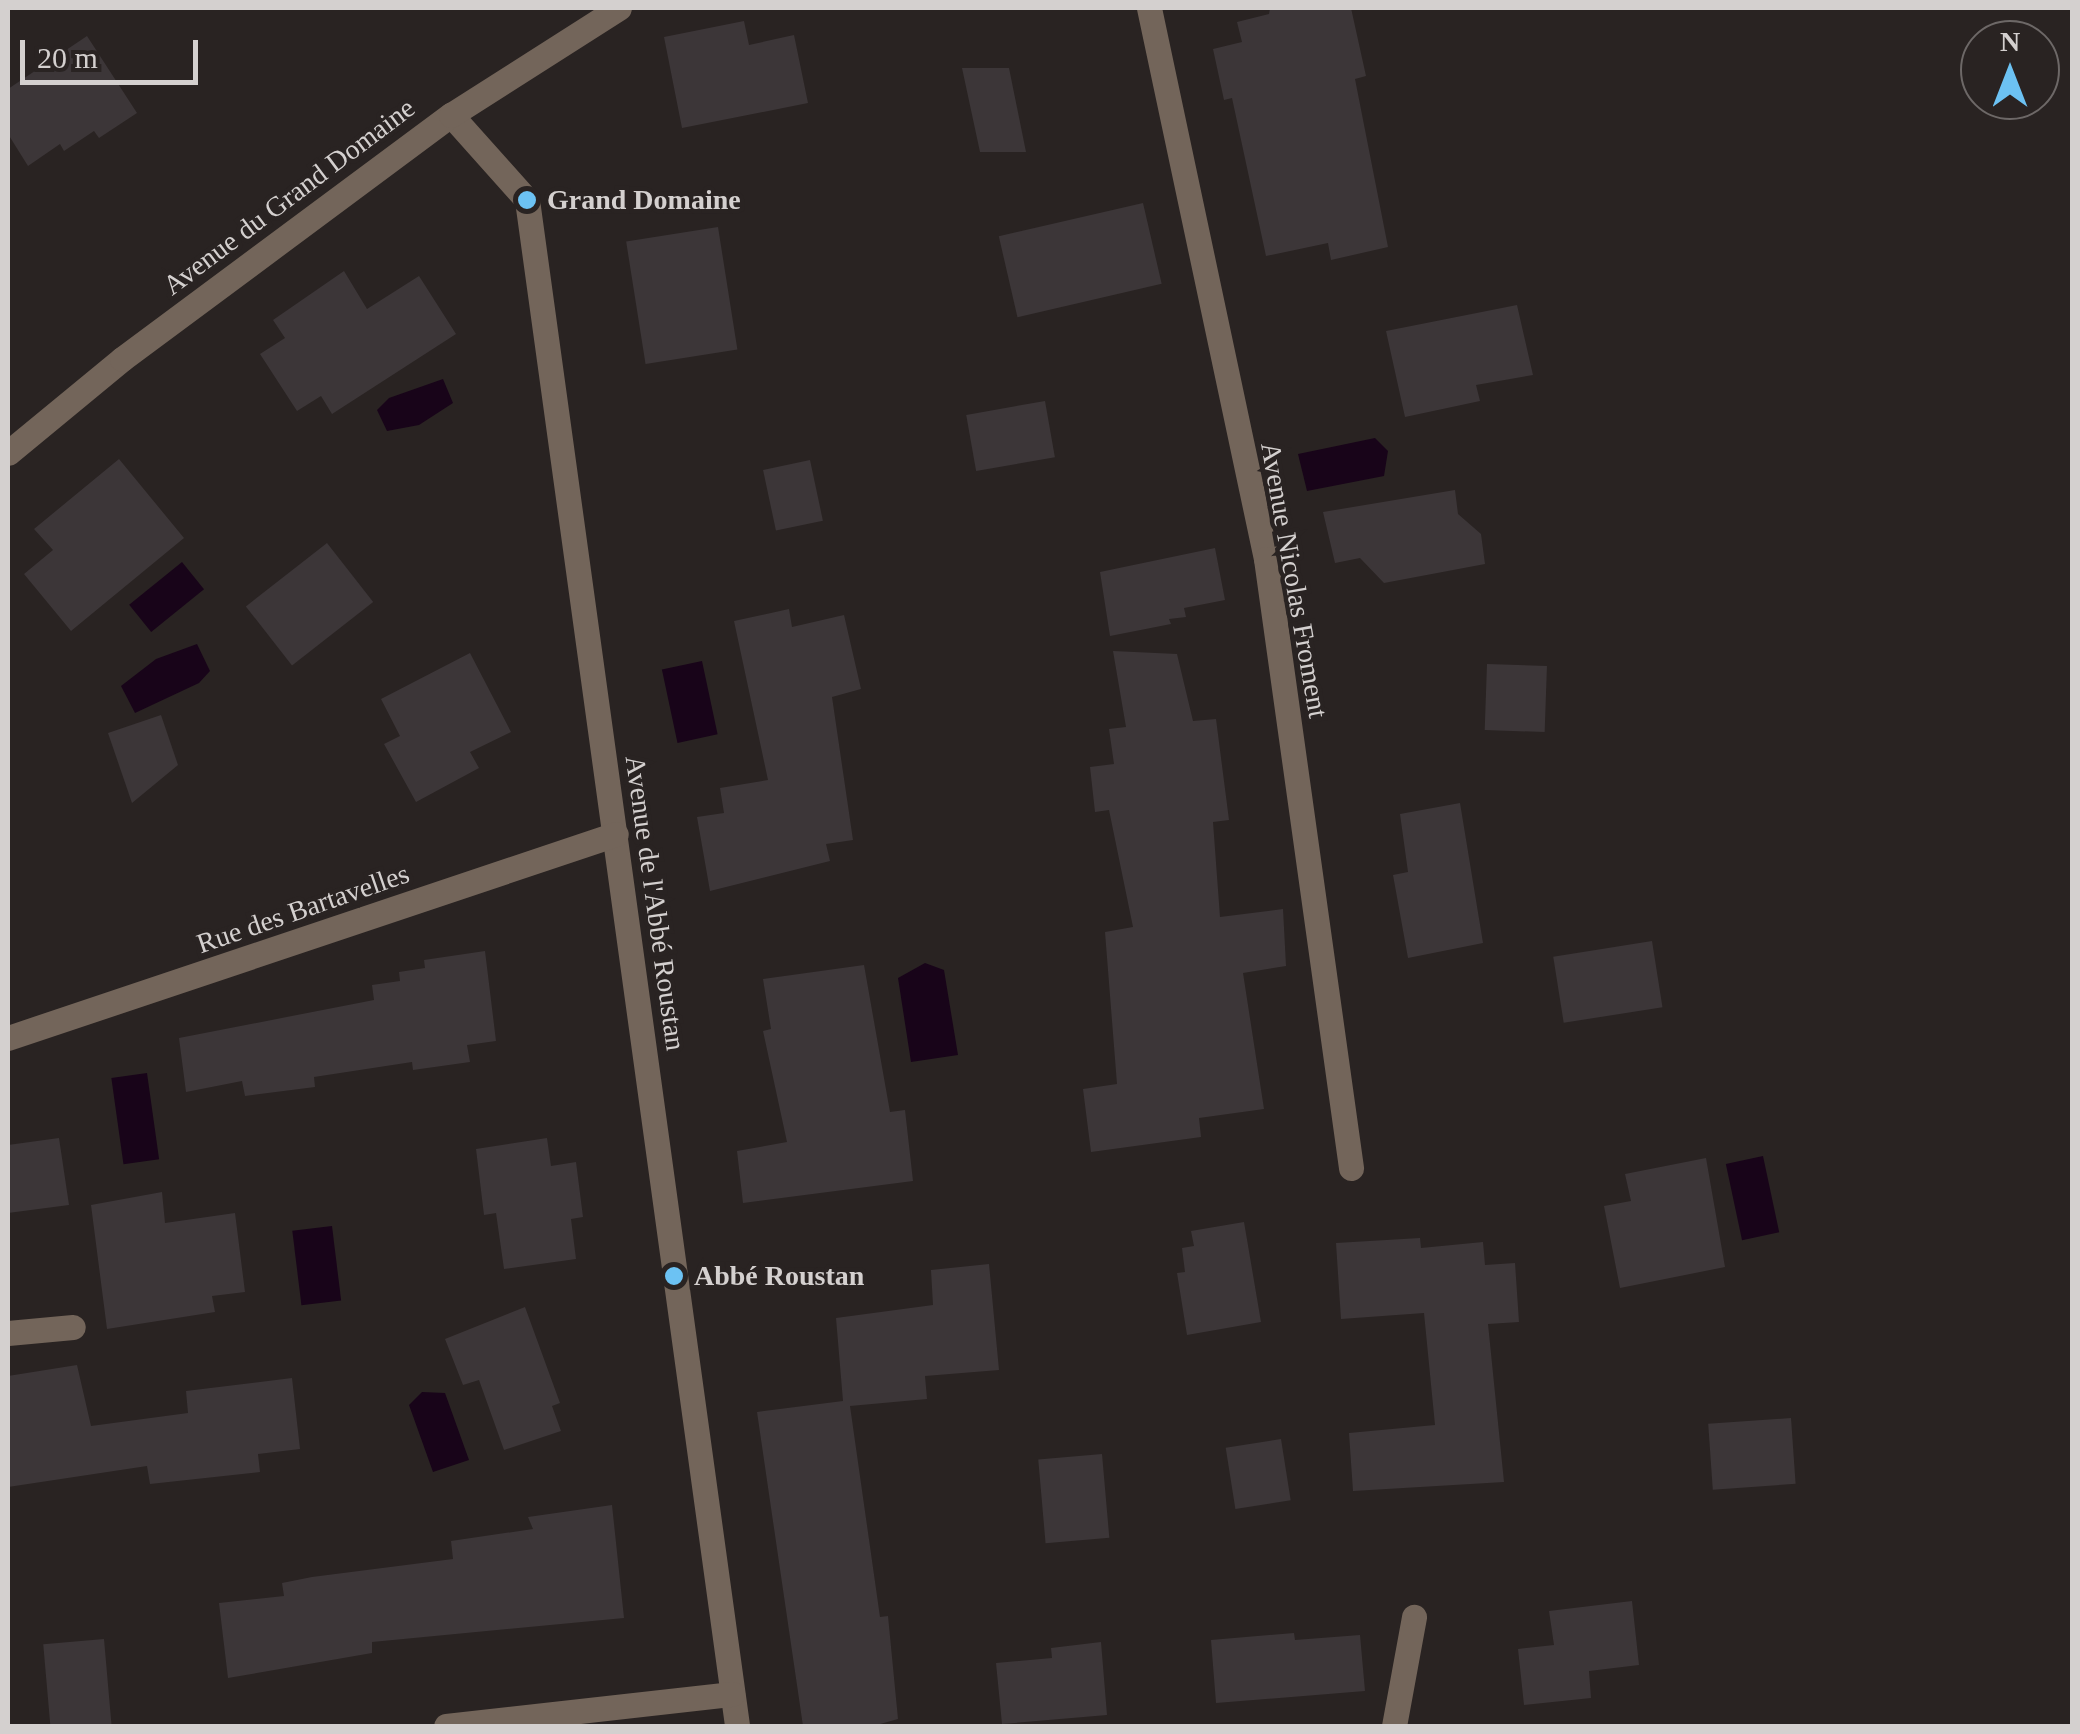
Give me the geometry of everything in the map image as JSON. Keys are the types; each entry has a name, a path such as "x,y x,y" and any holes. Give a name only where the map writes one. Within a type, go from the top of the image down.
{"street":[{"name":"Avenue du Grand Domaine","path":"8,452 122,359 452,115 619,8"},
{"name":"Avenue Nicolas Froment","path":"1149,8 1266,559 1351,1168"},
{"name":"Avenue de l'Abbé Roustan","path":"452,115 527,200 737,1726"},
{"name":"Rue des Bartavelles","path":"8,1038 616,834"},
{"path":"8,1333 73,1327"},
{"path":"1394,1726 1414,1617"},
{"path":"446,1726 732,1694"}],"shaded area":[{"path":"443,379 453,403 419,425 387,431 377,410 389,398"},
{"path":"1375,438 1388,451 1384,476 1307,491 1298,454"},
{"path":"182,562 204,589 151,632 129,605"},
{"path":"197,644 210,671 199,683 135,713 121,686 156,659"},
{"path":"702,661 718,734 677,743 662,670"},
{"path":"925,963 944,970 958,1055 911,1062 898,978"},
{"path":"147,1073 159,1159 123,1164 111,1078"},
{"path":"1763,1156 1779,1232 1742,1240 1726,1164"},
{"path":"332,1226 341,1300 301,1305 292,1231"},
{"path":"422,1392 445,1393 469,1460 433,1472 409,1405"}],"building":[{"path":"1270,8 1351,8 1366,76 1355,79 1388,247 1331,260 1328,243 1266,256 1232,98 1224,100 1213,49 1242,42 1237,22 1269,14"},
{"path":"744,21 749,45 794,35 808,103 682,128 664,37"},
{"path":"87,36 137,113 99,138 94,131 64,151 60,144 28,166 8,134 8,89"},
{"path":"962,68 1009,68 1026,152 980,152"},
{"path":"1143,203 1162,284 1017,317 999,236"},
{"path":"718,227 737,349 646,364 626,242"},
{"path":"344,271 367,309 419,276 456,334 332,414 321,396 297,411 260,354 285,338 273,320"},
{"path":"1517,305 1533,375 1476,385 1480,401 1405,417 1386,331"},
{"path":"1045,401 1055,457 976,471 966,415"},
{"path":"119,459 184,538 71,631 24,574 53,550 34,529"},
{"path":"810,460 823,521 776,531 763,470"},
{"path":"1455,490 1458,514 1481,534 1485,564 1384,583 1360,558 1335,563 1323,512"},
{"path":"327,543 373,602 292,666 246,606"},
{"path":"1215,548 1225,600 1184,608 1186,617 1169,619 1171,624 1110,636 1100,572"},
{"path":"789,609 792,627 844,615 861,689 832,697 853,840 826,844 830,861 710,891 697,817 724,813 720,788 768,780 734,621"},
{"path":"1113,651 1177,654 1193,721 1216,719 1229,820 1213,822 1220,917 1283,909 1286,966 1243,973 1264,1109 1199,1118 1201,1137 1091,1152 1083,1089 1117,1084 1105,932 1133,927 1109,810 1095,812 1090,767 1114,764 1109,729 1126,727"},
{"path":"470,653 511,732 470,752 479,768 416,802 384,744 400,736 381,699"},
{"path":"1487,664 1547,666 1545,732 1485,730"},
{"path":"161,715 178,765 132,803 108,733"},
{"path":"1460,803 1483,943 1408,958 1393,875 1408,872 1400,814"},
{"path":"1652,941 1662,1007 1564,1023 1553,957"},
{"path":"485,951 496,1041 467,1045 470,1062 413,1070 412,1062 314,1077 315,1087 245,1096 242,1081 186,1092 179,1038 374,1000 372,985 400,981 399,972 425,968 424,960"},
{"path":"864,965 890,1112 905,1110 913,1181 743,1203 737,1151 787,1142 763,1031 771,1029 763,979"},
{"path":"59,1138 69,1205 8,1213 8,1145"},
{"path":"547,1138 551,1166 576,1162 583,1217 571,1219 576,1259 504,1269 496,1213 484,1215 476,1149"},
{"path":"1706,1158 1725,1267 1620,1288 1604,1206 1631,1201 1625,1174"},
{"path":"162,1192 165,1223 235,1213 245,1292 212,1296 215,1312 107,1329 91,1205"},
{"path":"1244,1222 1261,1322 1187,1335 1177,1273 1185,1272 1182,1248 1194,1246 1191,1231"},
{"path":"1420,1238 1421,1248 1483,1242 1485,1265 1515,1263 1519,1322 1488,1324 1504,1482 1353,1491 1349,1433 1435,1425 1424,1313 1341,1319 1336,1243"},
{"path":"989,1264 999,1370 925,1376 927,1399 850,1406 880,1617 888,1616 898,1719 873,1726 803,1726 757,1412 843,1401 836,1318 933,1305 931,1270"},
{"path":"525,1307 560,1403 552,1406 561,1431 504,1450 479,1380 463,1385 445,1339"},
{"path":"77,1365 91,1426 188,1413 186,1391 292,1378 300,1449 258,1454 260,1472 150,1484 147,1466 8,1487 8,1376"},
{"path":"1791,1418 1796,1484 1713,1490 1708,1424"},
{"path":"1281,1439 1291,1500 1235,1509 1226,1448"},
{"path":"1102,1454 1109,1538 1046,1543 1038,1460"},
{"path":"612,1505 624,1618 372,1642 372,1653 228,1678 219,1603 284,1596 282,1583 312,1577 453,1559 451,1541 533,1529 528,1517"},
{"path":"1632,1601 1639,1665 1589,1671 1591,1698 1524,1705 1518,1649 1554,1645 1549,1611"},
{"path":"1294,1633 1295,1640 1360,1635 1365,1691 1216,1703 1211,1640"},
{"path":"104,1639 112,1726 50,1726 43,1644"},
{"path":"1101,1642 1107,1715 1002,1724 996,1663 1052,1658 1051,1648"}],"place":[{"name":"Grand Domaine","path":"527,200"},
{"name":"Abbé Roustan","path":"674,1276"}]}
